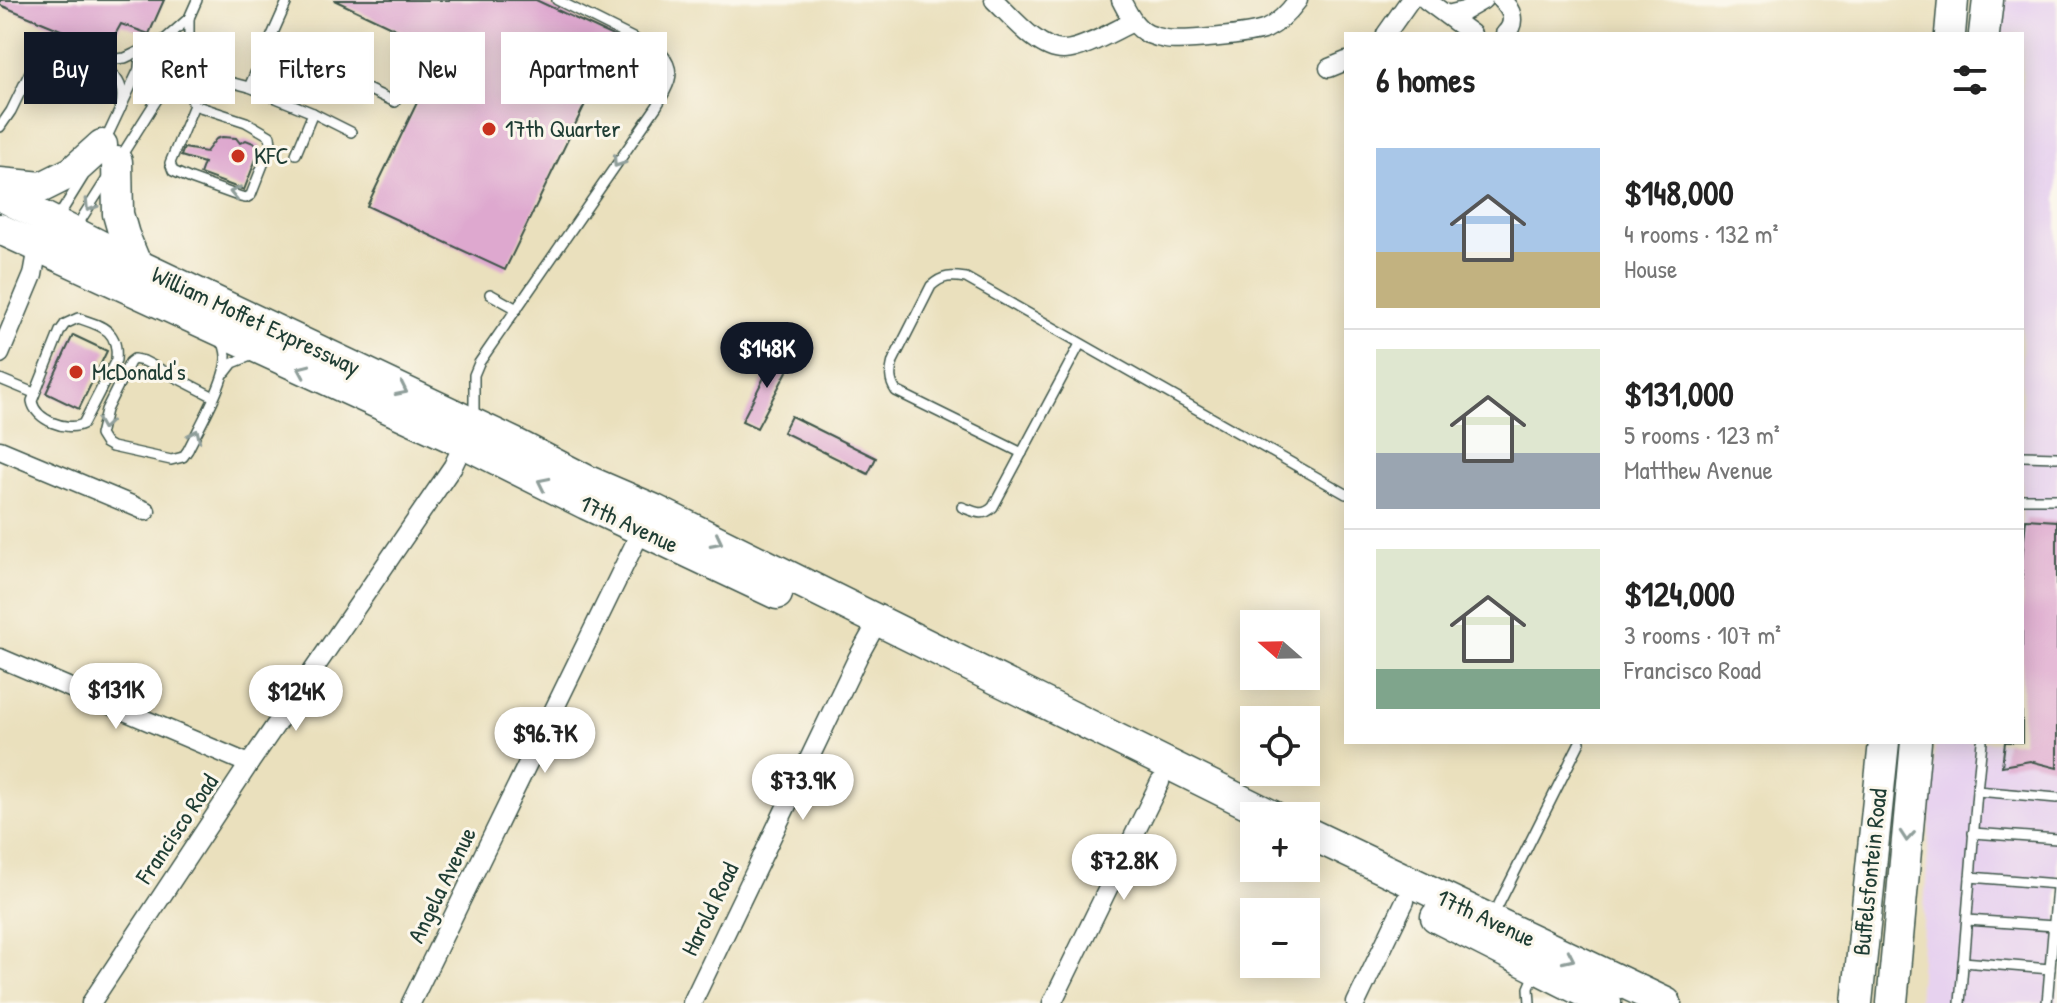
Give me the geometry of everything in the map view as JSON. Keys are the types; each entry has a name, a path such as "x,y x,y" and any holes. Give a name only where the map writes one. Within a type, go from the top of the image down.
{"main road":[{"path":"1950,32 1953,0"},
{"path":"1984,32 1988,0"},
{"path":"0,183 42,187 110,154 118,214 136,264"},
{"name":"William Moffet Expressway","path":"0,195 469,434 514,443"},
{"name":"17th Avenue","path":"0,229 43,260 469,434 572,497 873,630 1243,802"},
{"name":"17th Avenue","path":"514,443 588,481 653,509 873,630 1240,821"},
{"name":"Buffelsfontein Road","path":"1857,1003 1884,744"},
{"name":"Buffelsfontein Road","path":"1892,1003 1916,744"},
{"name":"17th Avenue","path":"1320,840 1487,931 1538,967 1606,1003"},
{"name":"17th Avenue","path":"1320,860 1405,901 1666,1003"}],"street":[{"path":"994,0 1040,42 1061,51 1075,48 1133,22"},
{"path":"1121,0 1133,22 1146,33 1181,40 1251,34 1264,30 1289,12 1298,0"},
{"path":"1387,32 1410,0"},
{"path":"1426,0 1469,32"},
{"path":"1447,15 1464,11 1483,0"},
{"path":"1501,0 1512,17 1512,24 1506,32"},
{"path":"0,354 43,260 64,227"},
{"name":"Francisco Road","path":"91,1003 249,764 453,466 469,434"},
{"path":"0,450 146,511"},
{"name":"Angela Avenue","path":"411,1003 642,529"},
{"name":"Harold Road","path":"692,1003 873,630"},
{"path":"0,658 249,764"},
{"path":"1052,1003 1160,782"},
{"path":"1356,1003 1405,901"}],"lane":[{"path":"189,32 189,18 197,0"},
{"path":"469,434 474,375 479,363 670,83 670,63 661,52 557,0"},
{"path":"275,32 286,4"},
{"path":"173,32 189,18"},
{"path":"64,227 110,154 121,108 122,89 117,79"},
{"path":"121,108 133,82"},
{"path":"235,83 313,113 351,132"},
{"path":"249,87 251,83"},
{"path":"0,127 24,84"},
{"path":"64,227 110,154 152,104"},
{"path":"194,105 246,122 270,136 271,144 254,190 246,198 175,173 170,163 194,105"},
{"path":"296,154 313,113"},
{"path":"1022,453 896,391 891,384 893,361 931,286 939,279 949,276 966,278 1344,493"},
{"path":"490,294 517,309"},
{"path":"78,318 109,331 116,341 116,360 83,424 71,428 42,416 32,406 34,393 65,324 78,318"},
{"path":"214,397 144,361 134,359 106,410 100,435 112,447 171,460 183,457 188,450 214,397 222,378 226,356 219,331"},
{"path":"962,507 979,514 993,507 1080,344"},
{"path":"222,378 238,360 266,353"},
{"path":"0,379 34,393"},
{"path":"2024,456 2057,457"},
{"path":"2024,499 2057,499"},
{"path":"1487,931 1579,744"},
{"path":"1960,1003 1982,744"},
{"path":"1977,791 2057,798"},
{"path":"1973,833 2057,839"},
{"path":"1970,877 2057,886 2047,1003"},
{"path":"1967,920 2054,926"},
{"path":"1963,962 2050,969"},
{"path":"1530,1003 1529,988 1538,967"}],"shaded area":[{"path":"1999,0 2057,0 2057,1003 1918,1003 1935,744 2024,744 2024,32 1996,32"}],"building":[{"path":"0,0 164,0 150,32 121,24 117,32 66,32 0,5"},
{"name":"17th Quarter","path":"334,0 536,0 604,32 501,32 501,104 585,104 505,270 367,206 416,104 485,104 485,32 402,32"},
{"path":"236,138 240,143 246,140 261,146 244,190 200,174 204,163 181,156 184,148 206,152 216,139"},
{"name":"McDonald's","path":"73,335 107,351 79,409 46,393"},
{"path":"777,352 793,360 757,428 742,421"},
{"path":"791,416 876,458 868,474 783,432"},
{"path":"2026,519 2057,521 2057,768 2030,761 2002,766 2005,744 2024,744"}],"place":[{"name":"17th Quarter","path":"489,129"},
{"name":"KFC","path":"238,156"},
{"name":"McDonald's","path":"76,372"}]}
